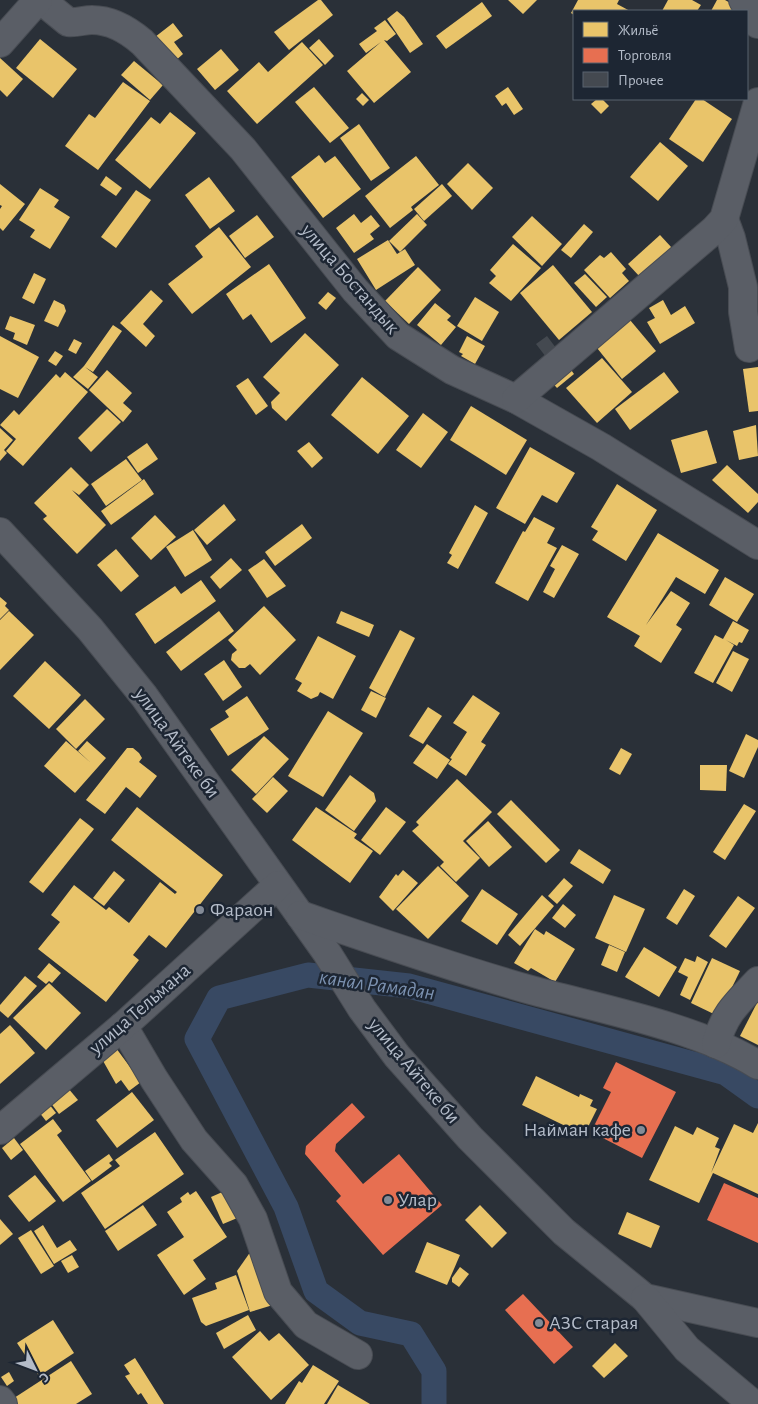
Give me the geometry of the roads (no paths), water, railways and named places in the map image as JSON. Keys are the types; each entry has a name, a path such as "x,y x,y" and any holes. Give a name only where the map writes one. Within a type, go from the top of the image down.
{"street":[{"name":"улица Бостандык","path":"40,0 68,22 92,20 108,22 126,29 142,42 243,149 355,290 398,336 452,370 516,399 601,447 758,545"},
{"path":"0,43 40,0"},
{"path":"92,20 110,0"},
{"path":"744,0 758,24"},
{"path":"516,399 714,230 724,219 758,102"},
{"path":"724,219 731,238 743,287 743,312 749,348"},
{"name":"улица Айтеке би","path":"0,532 90,629 144,696 327,953 362,1009 397,1056 433,1098 521,1190 564,1232 645,1298 758,1323"},
{"name":"улица Тельмана","path":"0,1130 123,1026 278,885"},
{"path":"300,915 525,988 664,1027 733,1049 758,1065"},
{"path":"716,1044 721,1025 730,1010 758,981"},
{"path":"123,1026 154,1079 194,1140 234,1185 253,1218 278,1292 306,1325 358,1355"},
{"path":"645,1298 687,1350 753,1404"},
{"path":"0,1400 3,1404"}],"waterway":[{"name":"канал Рамадан","path":"434,1404 434,1371 411,1334 360,1323 316,1291 286,1207 197,1039 219,998 308,975 409,986 726,1073 758,1096"}],"place":[{"name":"Фараон","path":"200,910"},
{"name":"Найман кафе","path":"641,1130"},
{"name":"Улар","path":"388,1200"},
{"name":"АЗС старая","path":"539,1323"}]}
